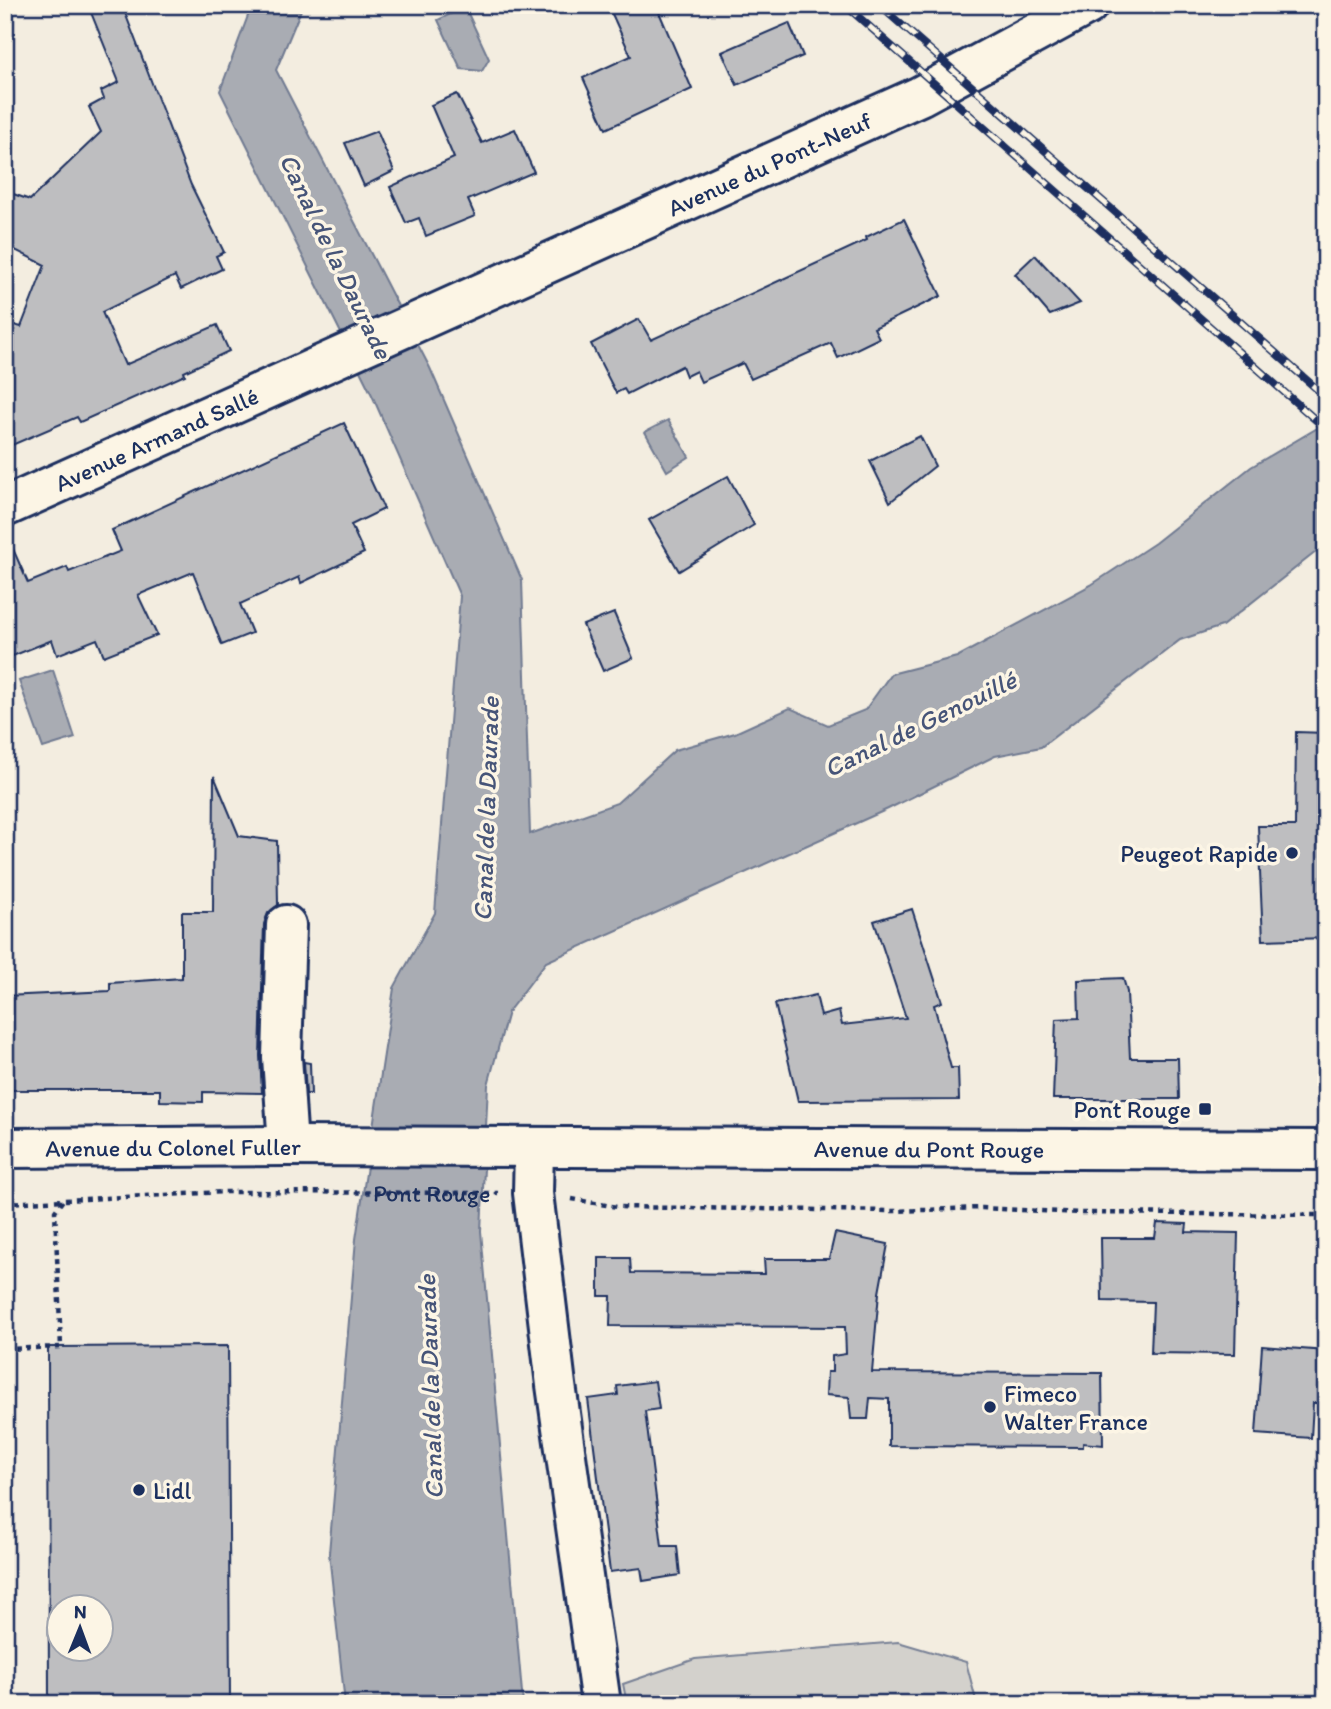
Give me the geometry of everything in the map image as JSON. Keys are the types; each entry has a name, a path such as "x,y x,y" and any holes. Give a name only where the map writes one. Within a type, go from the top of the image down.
{"main road":[{"name":"Avenue du Pont-Neuf","path":"309,370 920,96 1088,5"},
{"name":"Avenue Armand Sallé","path":"5,507 309,370"},
{"path":"286,925 282,1057 288,1146"},
{"name":"Avenue du Colonel Fuller","path":"5,1148 339,1147"},
{"name":"Pont Rouge","path":"339,1147 534,1148"},
{"path":"534,1148 533,1193 556,1385 601,1704"},
{"name":"Avenue du Pont Rouge","path":"534,1148 1326,1150"}],"path":[{"name":"Pont Rouge","path":"5,1203 227,1192 533,1193 617,1207 893,1211 982,1208 1083,1213 1326,1215"},
{"path":"5,1349 61,1347 55,1211 63,1200"}],"shaded area":[{"path":"898,1642 966,1662 977,1704 627,1704 623,1684 695,1659"}],"water":[{"path":"252,5 303,5 276,70 430,368 522,580 530,834 617,803 675,750 735,733 790,708 828,725 865,710 891,674 957,657 1091,585 1155,543 1251,467 1326,423 1326,544 1222,626 1180,640 1041,747 995,756 888,809 546,962 508,1012 488,1085 481,1231 523,1704 345,1704 329,1553 356,1239 394,988 435,913 460,596 372,395 220,91"},
{"path":"465,7 489,59 482,71 461,69 438,20"},
{"path":"668,420 689,457 667,471 645,432"},
{"path":"53,670 75,738 43,748 19,681"}],"building":[{"path":"88,5 122,5 191,185 224,252 216,256 222,269 181,289 175,276 102,312 125,365 217,325 229,351 184,372 185,375 80,422 77,417 5,448 5,322 21,327 45,265 5,245 5,191 30,200 101,132 89,107 104,99 101,91 119,82"},
{"path":"608,5 656,5 692,89 606,129 583,78 631,56"},
{"path":"789,23 803,56 737,85 722,52"},
{"path":"457,94 482,143 515,129 534,172 468,200 475,216 426,236 419,218 406,223 390,187 454,158 431,105"},
{"path":"377,131 394,171 364,186 345,143"},
{"path":"904,219 941,296 874,328 879,338 838,358 831,343 751,379 743,363 701,382 696,371 686,376 682,366 627,394 624,389 616,393 591,344 639,319 651,340 867,240 866,237"},
{"path":"1035,255 1080,303 1050,315 1015,274"},
{"path":"344,423 384,509 351,525 364,553 301,583 299,577 240,604 252,633 222,645 193,572 138,595 157,635 104,656 97,639 57,655 52,640 5,659 5,531 28,583 67,567 69,572 121,551 112,530"},
{"path":"920,436 935,466 890,502 870,461"},
{"path":"728,476 754,525 679,571 649,520"},
{"path":"614,613 633,658 603,671 583,625"},
{"name":"Peugeot Rapide","path":"1296,732 1326,733 1326,938 1263,940 1258,826 1295,826"},
{"path":"214,776 239,836 277,841 278,905 268,913 264,924 260,1056 262,1093 203,1092 203,1102 160,1101 160,1090 5,1090 5,996 110,991 110,983 182,978 182,912 213,912"},
{"path":"912,909 942,1002 934,1005 951,1068 958,1068 959,1100 798,1101 775,1004 816,995 821,1016 839,1011 842,1025 906,1018 874,921"},
{"path":"1123,978 1127,992 1130,1058 1178,1058 1179,1099 1053,1099 1056,1019 1079,1018 1078,980"},
{"path":"304,1062 310,1063 311,1094 306,1094"},
{"path":"1157,1223 1187,1224 1186,1232 1238,1233 1235,1354 1151,1353 1153,1302 1102,1301 1101,1238 1155,1238"},
{"path":"835,1233 888,1244 879,1293 872,1372 1102,1373 1103,1445 889,1446 889,1399 870,1398 868,1419 851,1419 849,1397 826,1395 827,1372 832,1372 832,1356 846,1354 845,1327 610,1326 611,1296 599,1296 599,1258 630,1258 631,1273 765,1274 764,1259 829,1259"},
{"name":"Lidl","path":"228,1346 230,1704 49,1704 49,1664 116,1664 116,1594 49,1594 48,1347"},
{"path":"1262,1346 1326,1351 1326,1403 1313,1403 1311,1438 1256,1434"},
{"path":"655,1381 659,1409 645,1411 662,1546 677,1546 680,1575 643,1581 641,1568 610,1572 588,1399 618,1395 617,1386"}],"railway":[{"path":"845,5 1326,429"},
{"path":"879,5 1326,397"}],"place":[{"name":"Peugeot Rapide","path":"1292,853"},
{"name":"Pont Rouge","path":"1205,1109"},
{"name":"Fimeco Walter France","path":"990,1407"},
{"name":"Lidl","path":"139,1490"}],"water label":[{"name":"Canal de la Daurade","path":"336,256"},
{"name":"Canal de Genouillé","path":"920,724"},
{"name":"Canal de la Daurade","path":"486,809"},
{"name":"Canal de la Daurade","path":"430,1387"}]}
